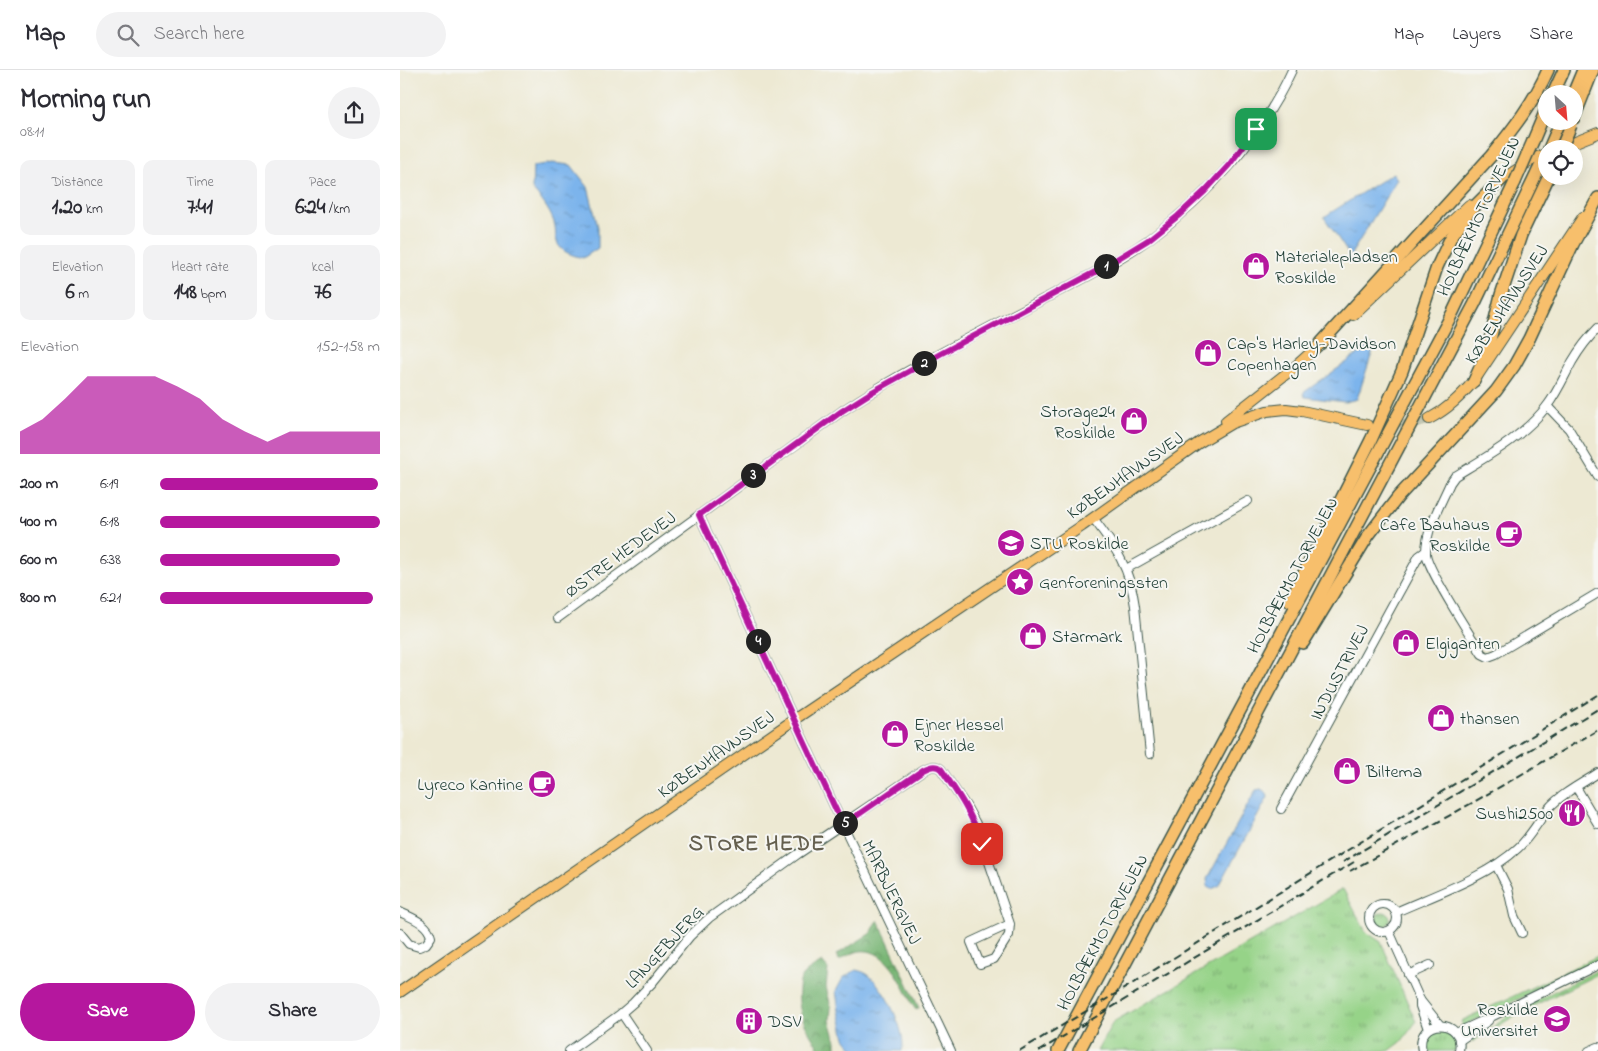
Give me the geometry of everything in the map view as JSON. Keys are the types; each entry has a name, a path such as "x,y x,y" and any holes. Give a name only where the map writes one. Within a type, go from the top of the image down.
{"highway":[{"path":"1321,343 1491,156 1515,127 1548,70"},
{"path":"1557,85 1564,70"},
{"path":"1577,85 1583,70"},
{"path":"1583,90 1592,70"},
{"name":"HOLBÆKMOTORVEJEN","path":"1058,1051 1453,312 1538,129"},
{"name":"HOLBÆKMOTORVEJEN","path":"1079,1051 1475,303 1538,171"},
{"path":"1269,655 1292,595 1371,440 1402,371 1437,267 1451,237 1468,213 1502,179"},
{"path":"1474,381 1487,352 1500,295 1521,235 1545,185"},
{"path":"1278,676 1309,635 1368,536 1398,498 1496,391 1514,366 1598,196"}],"main road":[{"path":"1581,140 1598,133"},
{"name":"KØBENHAVNSVEJ","path":"400,992 795,719 1093,518 1200,442 1296,366 1474,201 1502,179 1538,157"},
{"name":"KØBENHAVNSVEJ","path":"1429,419 1458,400 1474,381 1598,196"},
{"name":"KØBENHAVNSVEJ","path":"1200,442 1232,423 1252,415 1276,410 1302,411 1367,425"}],"street":[{"name":"ØSTRE HEDEVEJ","path":"558,618 842,411 942,353 1099,270 1148,240 1193,203 1229,165 1274,104 1292,70"},
{"name":"INDUSTRIVEJ","path":"1282,809 1419,556 1426,551 1430,528 1450,482 1455,476 1506,445 1530,425 1547,406 1575,357 1598,328"},
{"path":"1547,406 1569,428 1598,477"},
{"path":"1126,569 1248,501"},
{"name":"MARBJERGVEJ","path":"699,515 843,825 951,1051"},
{"path":"1093,518 1117,550 1132,588 1150,754"},
{"path":"1426,551 1431,568 1440,584 1482,654 1488,657 1598,593"},
{"name":"LANGEBJERG","path":"568,1051 622,1014 652,983 690,936 708,918 791,859 928,767 936,766 941,769 976,824 1010,924"},
{"path":"1396,912 1496,865 1517,849 1533,832 1549,808 1561,797 1598,774"},
{"path":"1576,787 1598,824"},
{"path":"1496,865 1508,889 1514,916 1522,933"},
{"path":"1382,904 1390,906 1396,912 1397,921 1389,931 1380,932 1373,929 1369,922 1369,913 1374,907 1382,904"},
{"path":"400,912 422,923 427,928 431,937 426,944 419,947 409,944 400,933"},
{"path":"1010,924 1008,935 994,959 980,964 971,942 1010,924"},
{"path":"1389,931 1420,1000 1440,1025"},
{"path":"1408,975 1430,965"},
{"path":"1456,1033 1491,1018 1598,965"},
{"path":"1420,1000 1420,1006 1428,1030"},
{"name":"LANGEBJERG","path":"622,1014 647,1051"},
{"path":"1460,1041 1491,1018"},
{"path":"1421,1051 1421,1039 1428,1030 1440,1025 1448,1027 1456,1033 1460,1041 1459,1051"},
{"path":"1589,1051 1598,1047"}],"green space":[{"path":"1343,889 1366,932 1381,942 1416,1022 1401,1042 1389,1051 1097,1051 1113,1022"},
{"path":"1380,912 1386,912 1390,919 1386,926 1380,926 1376,922 1376,916"},
{"path":"878,920 919,1008 916,1010 898,976 882,957 868,951 860,951 839,960 836,955 871,933"},
{"path":"1598,956 1598,960 1463,1026 1461,1021"},
{"path":"822,962 828,969 826,987 831,1007 830,1020 836,1041 836,1051 821,1051 808,1030 800,1008 799,989 801,977"},
{"path":"1598,970 1598,974 1521,1012 1482,1036 1482,1034 1514,1011"},
{"path":"1438,1031 1446,1032 1452,1036 1456,1047 1455,1051 1427,1051 1426,1044 1428,1038"},
{"path":"1479,1036 1481,1037 1472,1042 1471,1040"}],"water":[{"path":"552,163 571,165 588,187 598,227 598,248 583,258 566,252 557,243 555,224 552,217 532,189 533,166"},
{"path":"1393,173 1397,179 1350,256 1324,217"},
{"path":"1371,345 1374,347 1357,399 1345,402 1305,397 1303,393"},
{"path":"1261,789 1267,793 1268,797 1219,886 1211,889 1208,887 1207,879 1256,790"},
{"path":"856,970 866,973 873,979 887,998 898,1021 903,1043 902,1051 855,1051 845,1038 836,991 843,978"}],"tunnel":[{"path":"1370,425 1404,425 1429,419"}],"railway":[{"path":"1019,1051 1122,990 1598,695"},
{"path":"1343,862 1598,709"},
{"path":"1350,871 1598,730"},
{"path":"1039,1051 1354,862"}],"place":[{"name":"Materialepladsen Roskilde","path":"1256,266"},
{"name":"Cap's Harley-Davidson Copenhagen","path":"1208,353"},
{"name":"Storage24 Roskilde","path":"1134,421"},
{"name":"Cafe Bauhaus Roskilde","path":"1509,534"},
{"name":"STU Roskilde","path":"1011,543"},
{"name":"Genforeningssten","path":"1020,582"},
{"name":"Starmark","path":"1033,636"},
{"name":"Elgiganten","path":"1406,643"},
{"name":"thansen","path":"1441,718"},
{"name":"Ejner Hessel Roskilde","path":"895,734"},
{"name":"Biltema","path":"1347,771"},
{"name":"Lyreco Kantine","path":"542,784"},
{"name":"Sushi2500","path":"1572,813"},
{"name":"Roskilde Universitet","path":"1557,1019"},
{"name":"DSV","path":"749,1021"}],"district":[{"name":"STORE HEDE","path":"757,842"}],"route":[{"path":"982,844 976,824 966,806 938,766 931,766 923,770 843,825 699,515 842,411 872,392 1099,270 1148,240 1205,191 1229,165 1256,129"}]}
